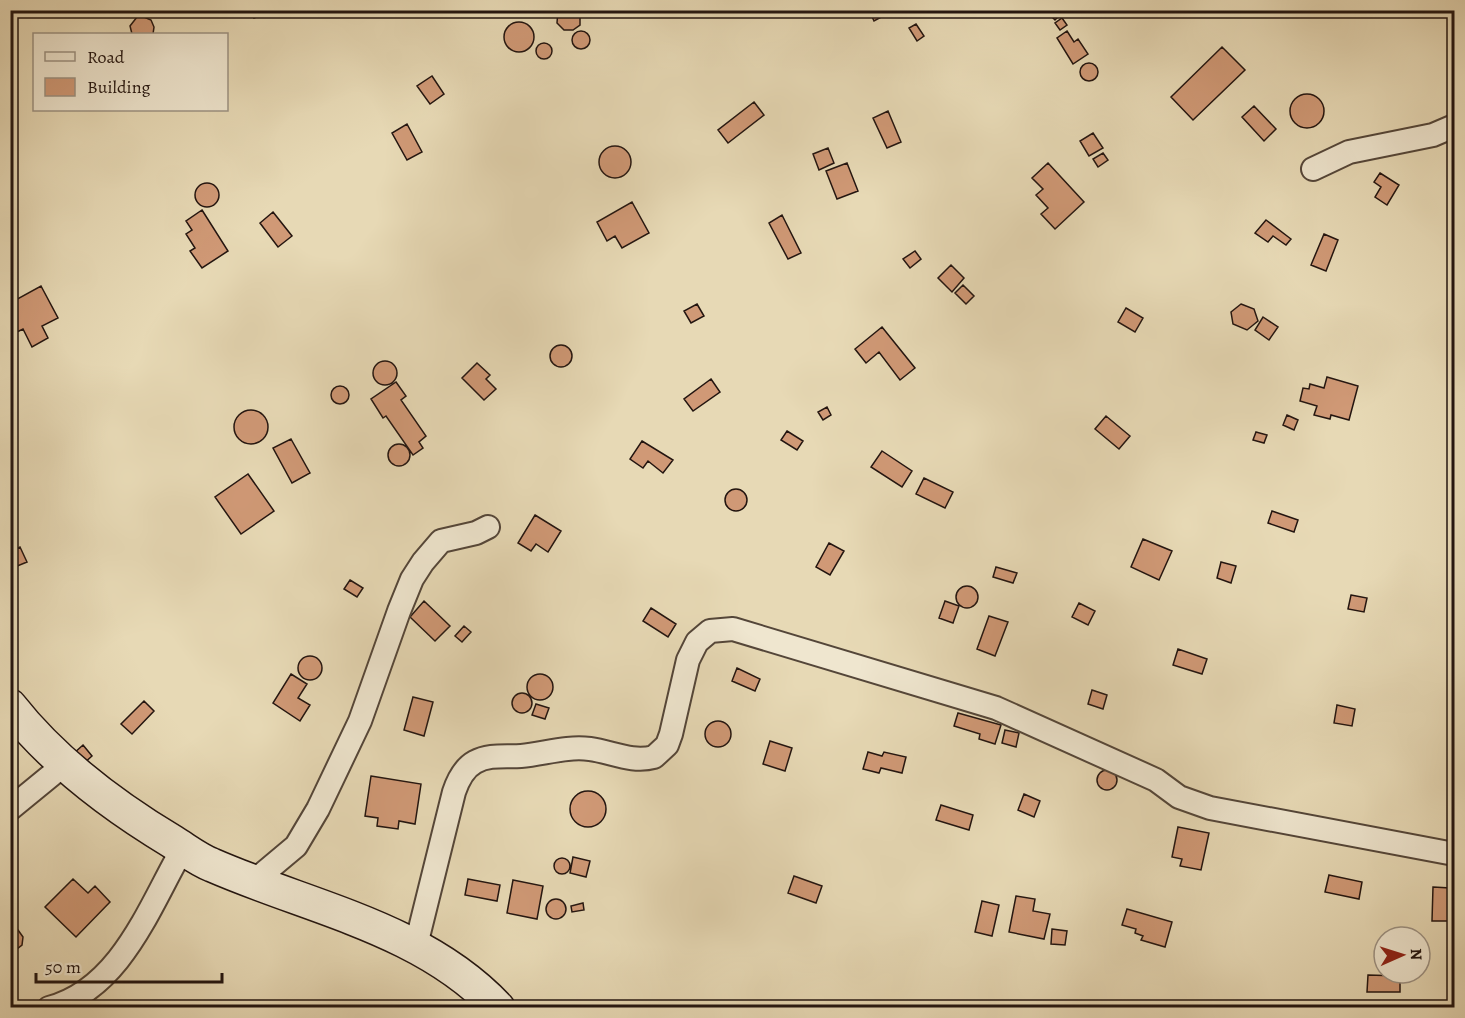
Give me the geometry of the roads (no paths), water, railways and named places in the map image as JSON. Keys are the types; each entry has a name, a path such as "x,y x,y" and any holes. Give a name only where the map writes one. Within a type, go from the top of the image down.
{"street":[{"path":"1313,169 1349,152 1433,135 1455,126"},
{"path":"253,882 296,846 318,809 360,721 399,611 412,579 423,562 441,541 476,533 488,527"},
{"path":"416,945 454,792 466,769 474,762 490,756 522,756 571,748 591,749 631,758 654,757 667,745 671,734 688,660 703,636 719,629 734,629 888,678 996,708 1156,780 1179,797 1210,808 1455,854"},
{"path":"10,706 65,764 134,819 209,864 416,945 474,982 498,1008"},
{"path":"10,809 65,764"},
{"path":"49,1008 79,997 116,963 132,940 183,848"}],"waterway":[{"path":"934,1008 1065,1004 1095,1008"}]}
